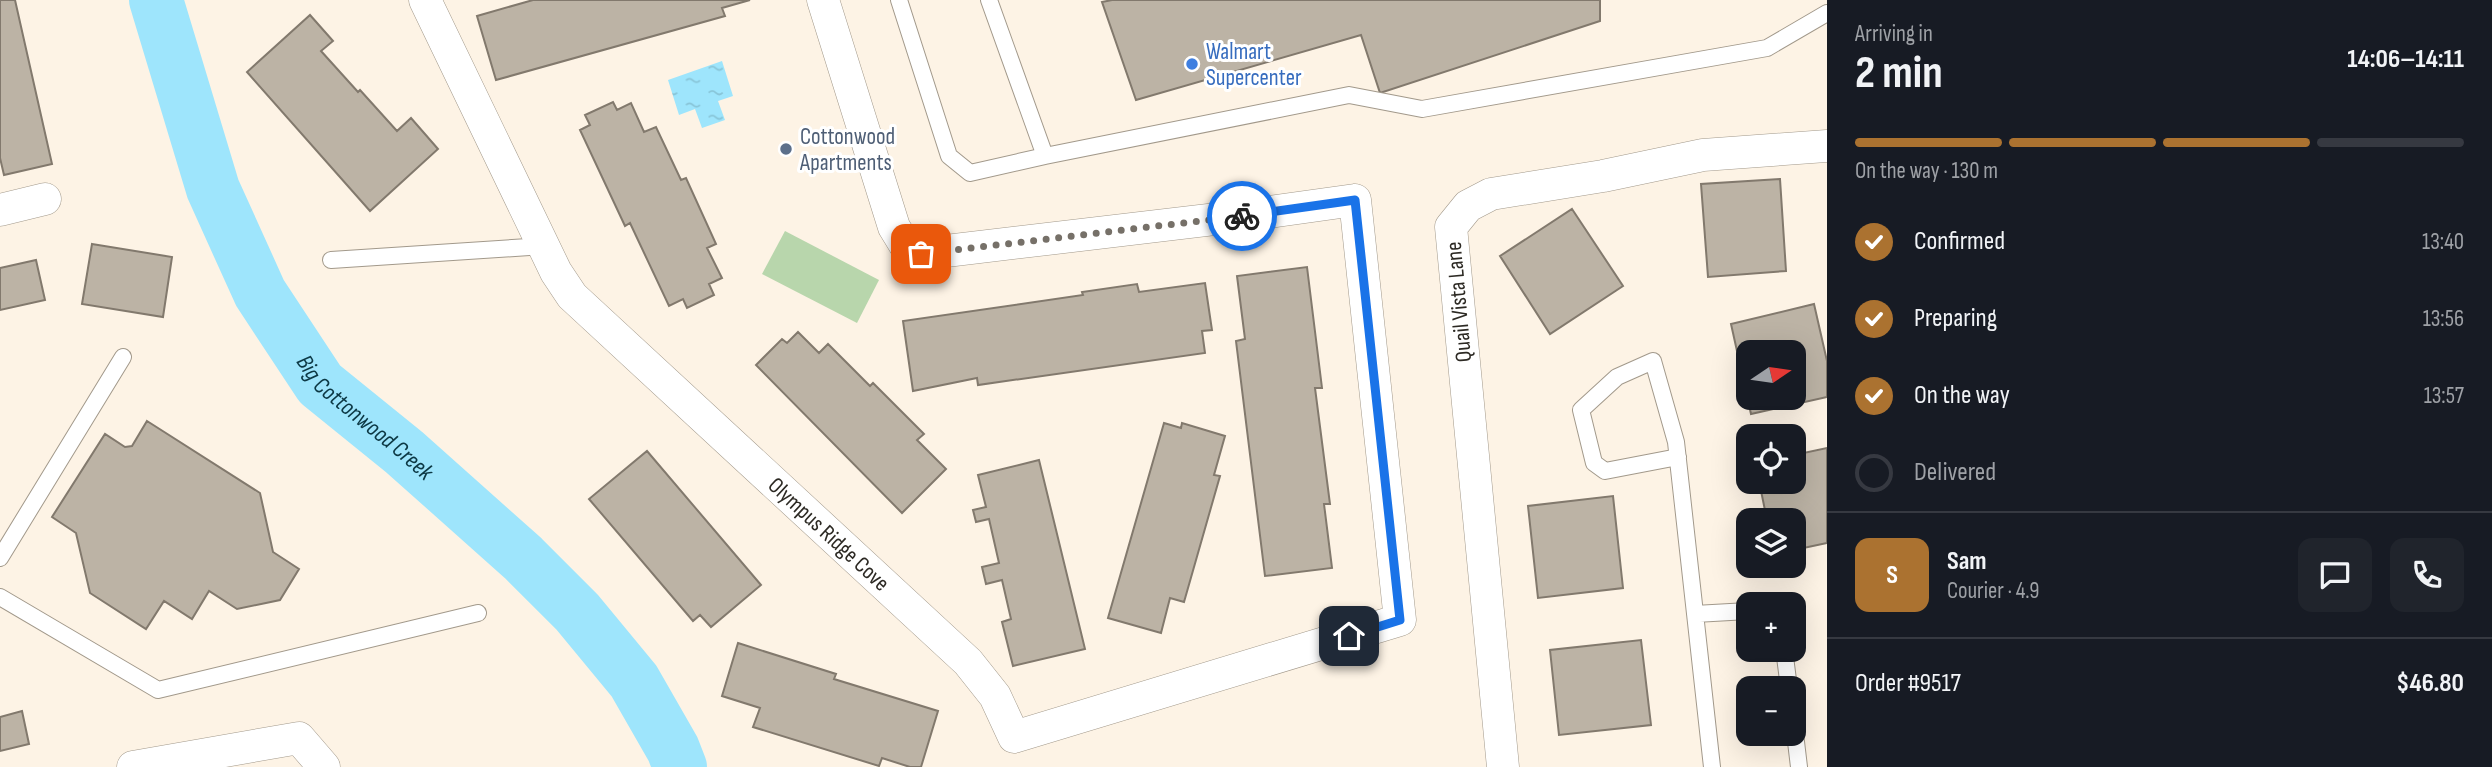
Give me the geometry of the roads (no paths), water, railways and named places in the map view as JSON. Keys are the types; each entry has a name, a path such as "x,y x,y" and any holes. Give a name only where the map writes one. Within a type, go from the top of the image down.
{"street":[{"name":"Olympus Ridge Cove","path":"425,0 556,272 572,296 968,662 995,696 1014,737 1400,620 1355,200 1214,220 921,254 905,245 894,228 823,0"},
{"name":"Quail Vista Lane","path":"1503,767 1451,226 1468,206 1491,194 1603,176 1703,155 1827,146"},
{"path":"0,210 45,200"},
{"path":"133,767 299,738 324,767"}],"lane":[{"path":"900,0 949,156 970,173 1349,95 1422,109 1767,48 1827,13"},
{"path":"989,0 1045,156"},
{"path":"331,260 544,246"},
{"path":"0,558 122,357"},
{"path":"1678,457 1605,471 1594,463 1581,410 1617,377 1653,361 1676,442 1678,457 1712,767"},
{"path":"0,597 158,690 478,613"},
{"path":"1695,614 1736,612"},
{"path":"1796,746 1799,767"}],"water":[{"path":"722,61 733,96 718,101 725,120 702,128 695,109 679,115 668,80"}],"waterway":[{"name":"Big Cottonwood Creek","path":"156,0 213,189 260,293 320,384 404,452 523,558 577,612 634,681 673,749 680,767"}],"place":[{"name":"Walmart Supercenter","path":"1192,64"},
{"name":"Cottonwood Apartments","path":"786,149"}]}
